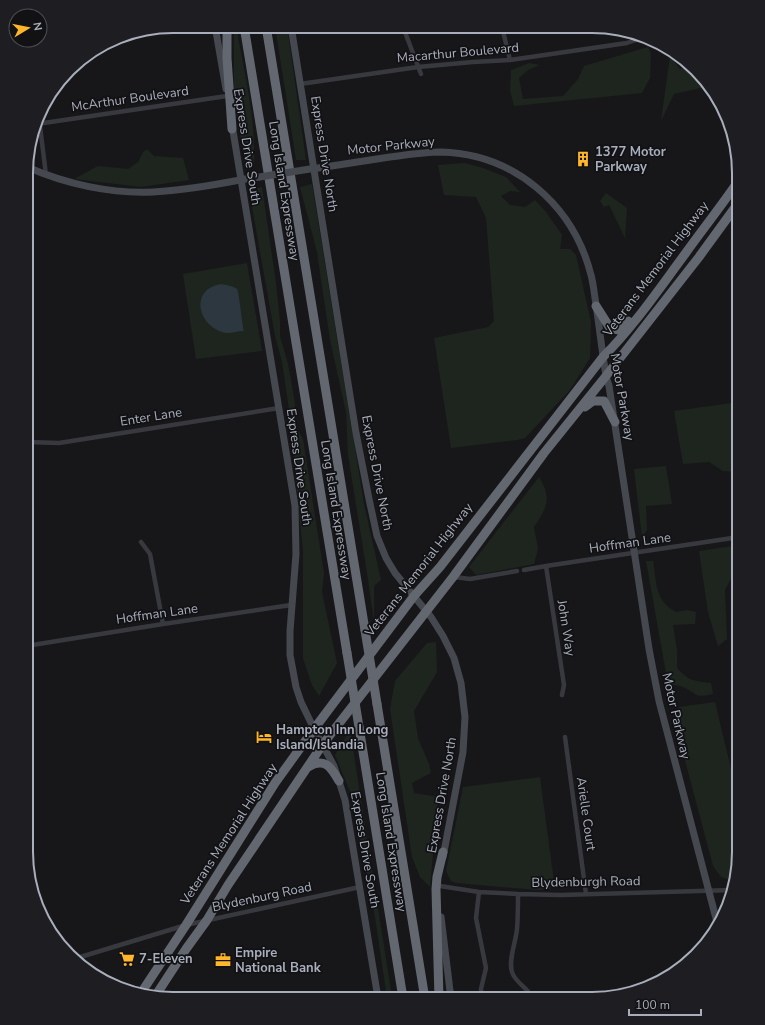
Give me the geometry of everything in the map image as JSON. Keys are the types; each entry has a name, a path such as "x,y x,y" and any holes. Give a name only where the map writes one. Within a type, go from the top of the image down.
{"highway":[{"path":"227,33 227,58 232,129"},
{"name":"Long Island Expressway","path":"245,33 402,992"},
{"name":"Long Island Expressway","path":"267,33 424,992"},
{"name":"Veterans Memorial Highway","path":"144,989 186,925 275,783 314,729 414,596 440,567 603,357 620,340 669,278 684,254 732,189"},
{"name":"Veterans Memorial Highway","path":"158,991 323,744 453,577 559,434 699,257 732,212"},
{"path":"596,306 607,327 614,330 619,330 656,293"},
{"path":"559,434 586,406 594,400 604,402 615,422"},
{"path":"308,767 315,763 323,763 331,768 339,781"},
{"path":"438,992 436,889 437,877 443,852"}],"main road":[{"name":"Express Drive South","path":"216,33 232,129 244,180 294,506 296,554 290,631 290,655 296,687 301,702 323,744 339,781 348,812 377,992"},
{"name":"Express Drive North","path":"292,33 312,169 356,433 377,536 386,558 395,573 426,610 443,636 454,658 461,683 465,710 465,738 462,763 443,852 440,886 442,932 450,992"},
{"name":"Motor Parkway","path":"33,170 46,175 86,186 130,192 153,192 176,190 413,154 440,152 466,154 492,162 533,184 551,201 570,224 584,251 592,275 603,357 615,422 649,649 659,701 716,917"}],"street":[{"path":"405,33 421,74"},
{"path":"504,33 510,60"},
{"name":"Macarthur Boulevard","path":"300,84 418,67 510,60 627,43 634,40"},
{"name":"McArthur Boulevard","path":"43,120 227,96"},
{"path":"40,128 46,175"},
{"name":"Enter Lane","path":"33,442 59,443 279,408"},
{"name":"Hoffman Lane","path":"524,570 732,538"},
{"path":"141,542 150,554 163,624"},
{"name":"John Way","path":"546,566 564,685 562,695"},
{"path":"453,577 470,579 517,571"},
{"name":"Hoffman Lane","path":"33,645 292,605"},
{"name":"Arielle Court","path":"565,737 586,894"},
{"name":"Blydenburgh Road","path":"440,886 479,892 518,894 586,894 726,890"},
{"name":"Blydenburg Road","path":"81,957 186,925 360,887"},
{"path":"479,892 476,918 486,968 481,992"},
{"path":"518,894 517,930 513,948 511,971 515,978 530,992"}],"shaded area":[{"path":"234,33 237,33 246,77 253,129 254,164 246,170 234,100"},
{"path":"276,33 288,33 306,160 296,160"},
{"path":"648,47 651,53 650,78 642,93 514,106 510,90 511,70 529,63 540,65 528,70 519,78 523,99 563,96 578,79 584,66"},
{"path":"670,57 680,69 684,68 702,88 674,94 661,121"},
{"path":"147,149 154,156 183,158 189,180 141,187 74,179 98,166 128,169 138,162 143,152"},
{"path":"465,163 506,177 520,192 510,191 501,196 510,205 525,207 535,200 546,212 562,235 560,249 570,249 576,255 591,322 590,358 570,390 525,438 451,448 434,338 488,327 494,321 486,218 476,197 444,195 438,165"},
{"path":"312,184 364,504 381,580 374,586 374,622 348,455 346,412 330,340 317,252 300,187"},
{"path":"262,187 276,283 280,336 288,364 295,403 295,425 303,439 324,573 322,592 337,663 319,696 312,685 303,658 303,551 294,464 295,432 290,416 282,362 275,336 249,190"},
{"path":"606,193 627,208 625,238 609,205 604,207 600,201"},
{"path":"247,263 262,351 196,359 183,274"},
{"path":"221,284 237,289 244,331 230,333 222,332 207,322 203,315 200,307 201,299 205,292 211,287"},
{"path":"732,403 732,472 723,471 709,462 683,464 674,411"},
{"path":"666,466 672,504 646,506 647,530 642,537 634,469"},
{"path":"539,477 546,491 547,497 545,508 534,527 538,549 534,564 476,575 469,567"},
{"path":"732,546 732,577 725,590 727,639 718,646 708,612 699,551"},
{"path":"646,561 653,561 656,584 660,596 664,602 676,612 687,610 696,612 695,624 673,625 677,650 677,668 685,676 692,680 711,683 713,694 699,696 681,686 668,684"},
{"path":"436,642 437,672 414,711 418,738 429,764 431,773 412,783 414,793 438,797 430,887 420,877 412,857 390,709 395,681 427,643"},
{"path":"715,702 732,773 732,861 729,880 721,877 713,866 674,719 676,711 679,707"},
{"path":"350,730 391,992 386,992 375,917 351,794 335,755"},
{"path":"540,777 554,882 550,889 537,890 456,883 451,881 446,871 463,787"}],"place":[{"name":"1377 Motor Parkway","path":"583,159"},
{"name":"Hampton Inn Long Island/Islandia","path":"264,737"},
{"name":"7-Eleven","path":"127,959"},
{"name":"Empire National Bank","path":"223,960"}]}
